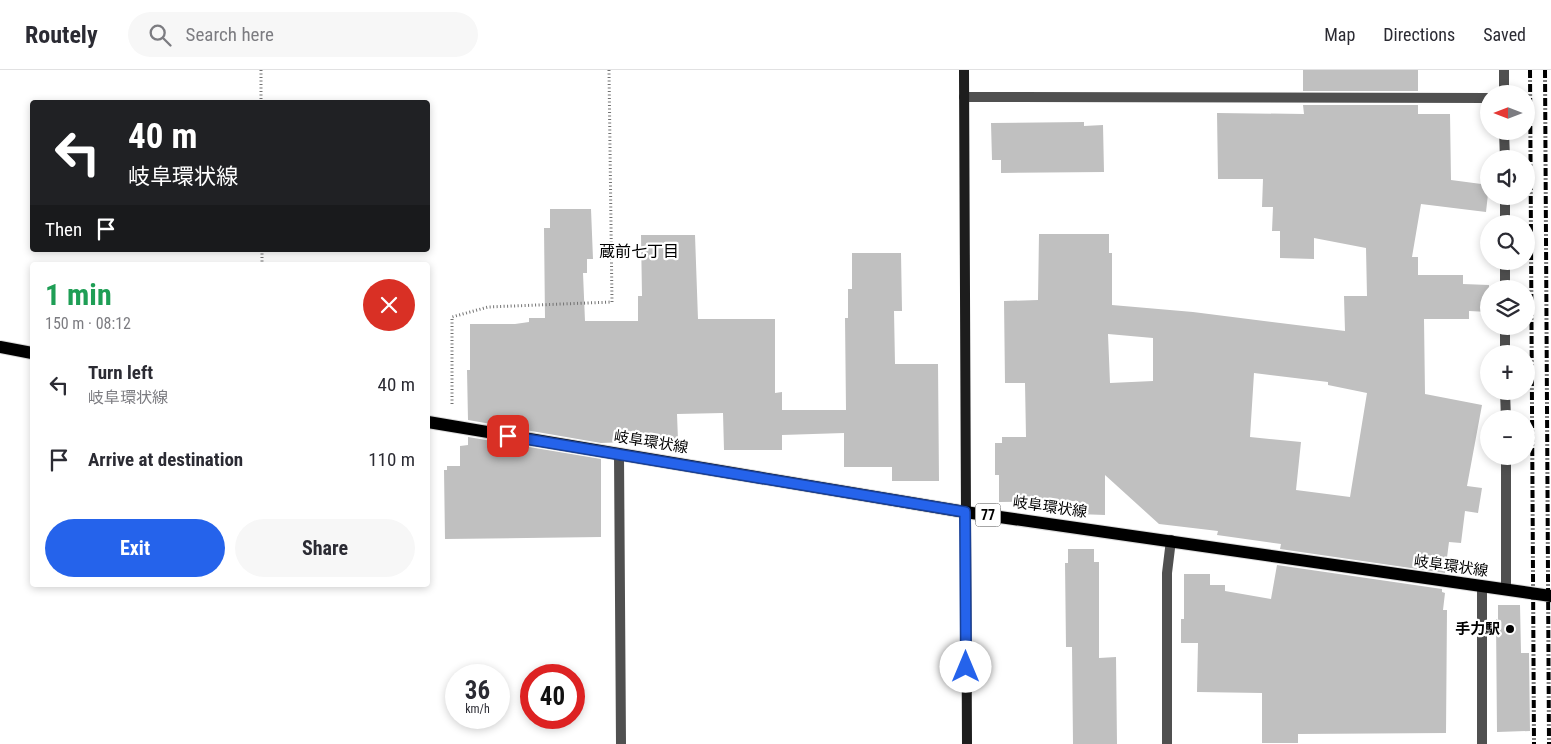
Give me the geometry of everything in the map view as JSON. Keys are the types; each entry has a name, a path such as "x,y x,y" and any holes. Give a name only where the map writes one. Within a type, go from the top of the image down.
{"main road":[{"path":"0,347 30,353"},
{"name":"岐阜環状線","path":"430,422 965,512 1171,540 1551,596"}],"street":[{"path":"964,70 967,744"},
{"path":"1504,70 1504,85"},
{"path":"964,97 1480,98"},
{"path":"618,454 621,744"},
{"path":"1506,465 1506,590"},
{"path":"1166,744 1167,573 1171,540"},
{"path":"1482,587 1482,744"}],"path":[{"path":"261,70 261,100"},
{"path":"452,427 452,318 488,307 612,302 609,70"}],"building":[{"path":"1303,70 1418,70 1418,91 1303,91"},
{"path":"1303,105 1418,105 1418,114 1450,114 1451,180 1480,184 1480,205 1487,205 1486,212 1421,204 1412,257 1418,257 1418,275 1463,275 1463,284 1480,285 1480,312 1469,311 1469,319 1424,319 1425,394 1482,405 1467,486 1482,488 1478,513 1465,511 1461,543 1449,542 1445,573 1280,549 1281,544 1217,535 1218,531 1159,524 1105,475 1105,515 1078,514 1078,501 999,502 999,475 995,475 995,443 1002,443 1002,437 1026,437 1025,383 1005,383 1004,301 1038,300 1039,234 1109,234 1109,253 1112,253 1112,305 1193,312 1345,331 1344,296 1367,296 1366,248 1314,238 1314,259 1280,258 1280,231 1272,231 1273,207 1262,207 1263,179 1218,179 1217,113 1304,114","holes":["1108,334 1153,338 1153,381 1110,383","1254,373 1328,382 1328,385 1367,393 1350,497 1296,490 1301,442 1250,437"]},
{"path":"1084,122 1084,126 1103,125 1104,172 1001,173 1001,160 992,160 991,123"},
{"path":"550,209 591,209 593,259 587,259 587,273 583,273 585,321 638,321 638,296 642,296 641,235 695,235 698,319 775,319 775,393 782,392 782,410 846,410 845,318 848,318 848,289 852,289 852,253 901,253 902,311 894,311 895,364 938,364 939,481 892,481 892,467 844,467 844,433 782,435 782,450 724,450 723,413 677,414 678,440 601,443 468,420 467,370 470,370 470,324 515,324 529,322 529,318 545,318 544,228 550,228"},
{"path":"468,437 601,459 601,537 445,539 444,470 447,470 447,466 460,466 460,446 468,445"},
{"path":"1068,549 1094,549 1094,562 1099,562 1099,658 1116,657 1117,744 1073,744 1072,647 1066,647 1065,563 1068,563"},
{"path":"1277,565 1442,589 1442,592 1445,593 1443,610 1447,610 1446,733 1298,734 1298,743 1262,743 1262,693 1197,692 1198,643 1181,643 1181,619 1184,619 1184,574 1210,574 1210,585 1225,585 1225,591 1271,599"},
{"path":"1498,605 1520,605 1521,653 1529,653 1530,731 1497,732 1496,619 1498,620"}],"railway":[{"path":"1530,70 1534,744"},
{"path":"1545,70 1549,744"}],"place":[{"name":"手力駅","path":"1510,629"}],"district":[{"name":"蔵前七丁目","path":"639,251"}],"route":[{"path":"508,436 965,512 966,667"}]}
